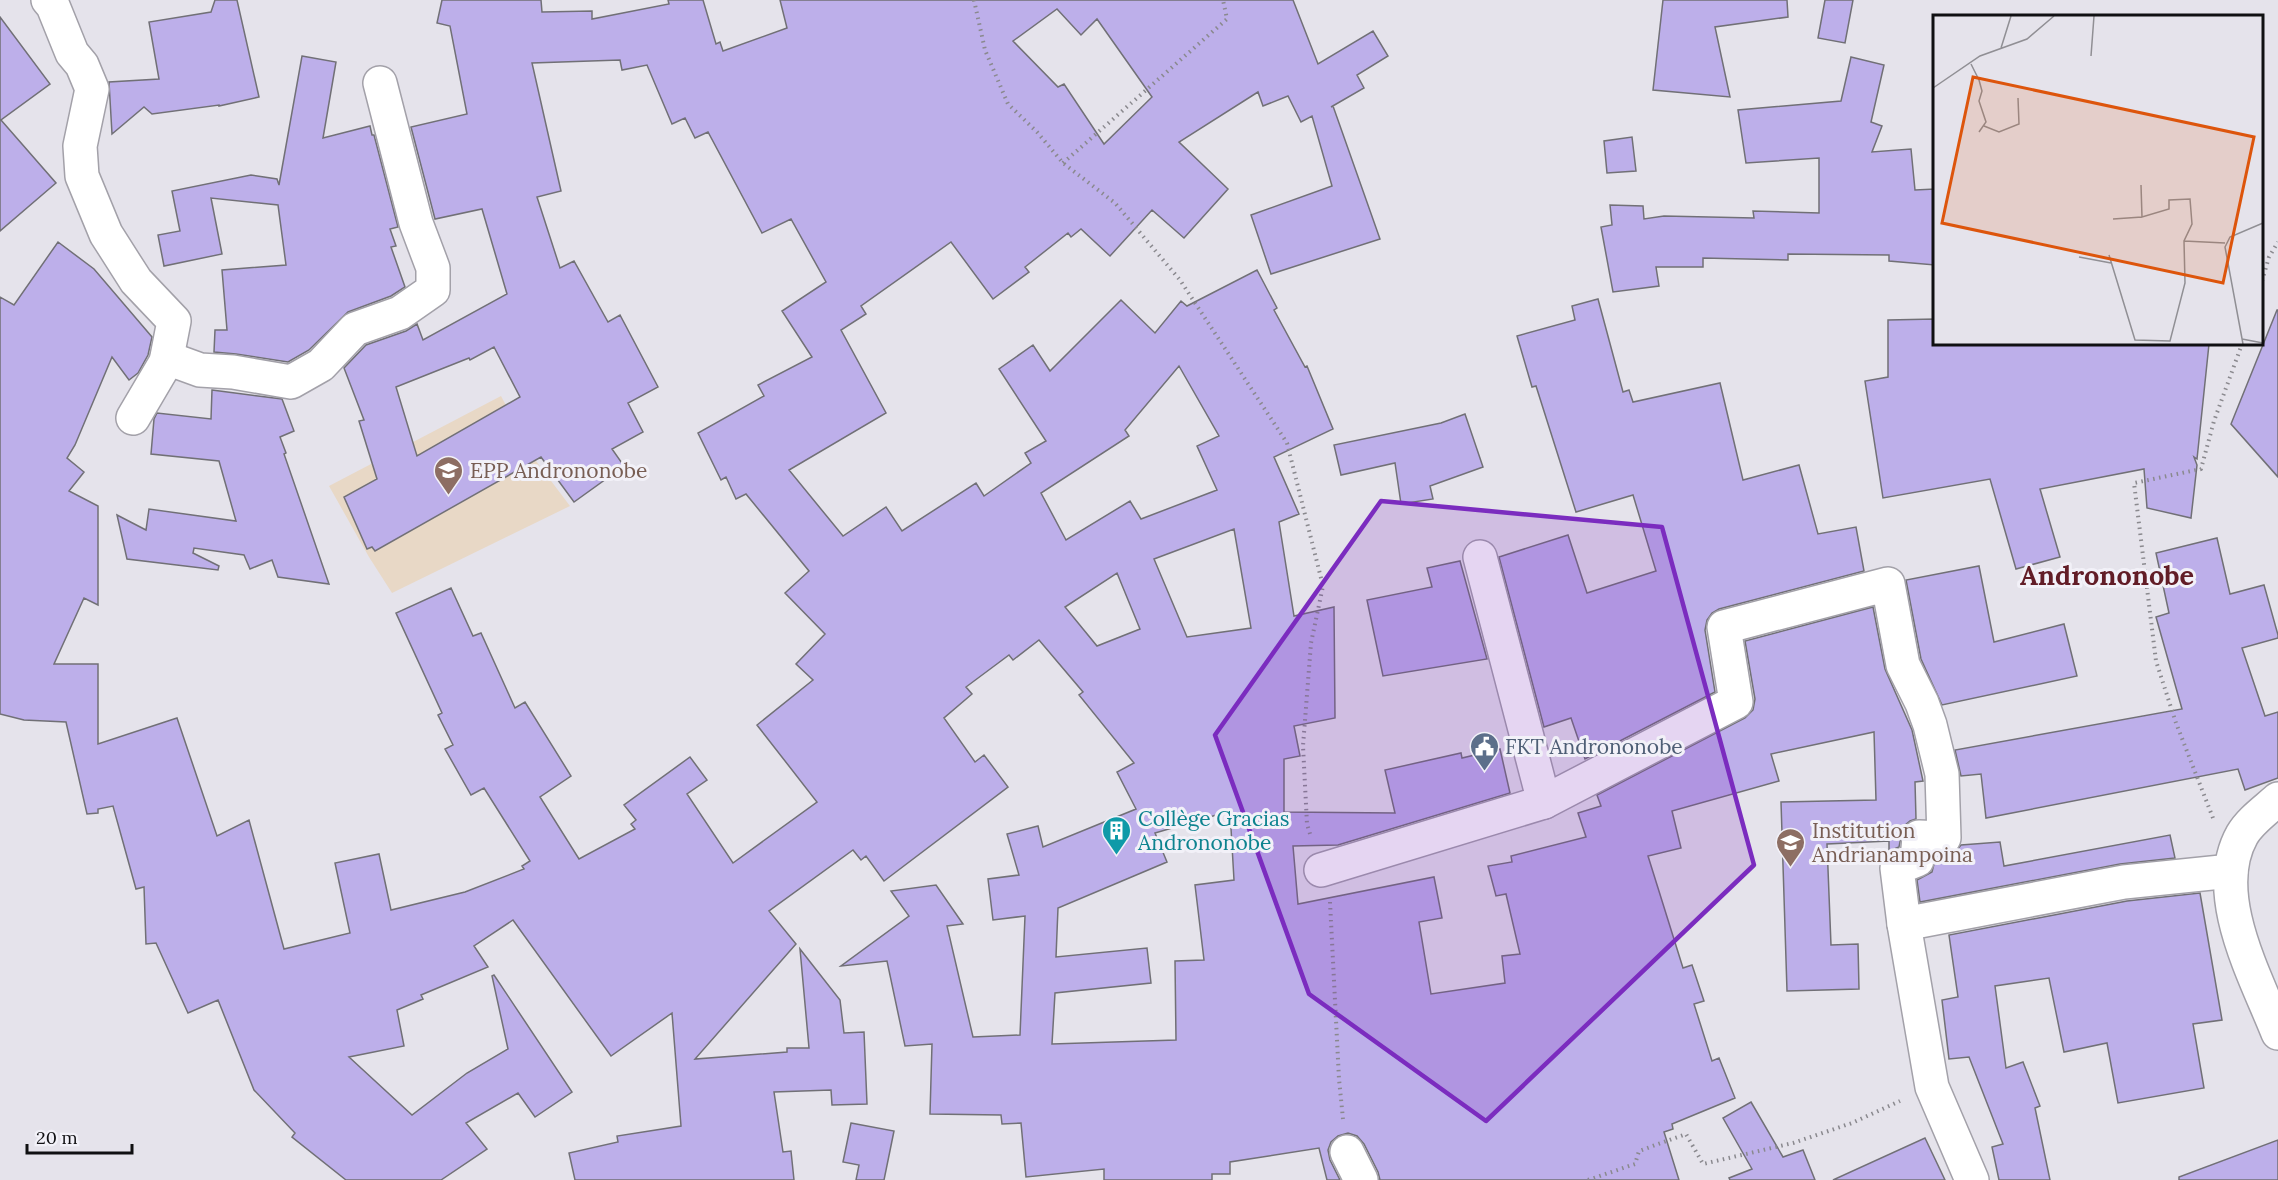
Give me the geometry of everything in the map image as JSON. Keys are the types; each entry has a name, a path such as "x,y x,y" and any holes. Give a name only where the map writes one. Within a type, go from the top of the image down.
{"street":[{"path":"48,0 53,6 72,53 82,65 92,89 80,147 82,176 106,234 136,281 174,321 167,358 133,418"},
{"path":"167,358 200,370 233,372 291,382 321,365 355,329 400,313 433,290 433,268 416,223 380,83"},
{"path":"1480,557 1544,802"},
{"path":"1322,870 1544,802 1736,702 1724,627 1888,584 1903,665 1930,726 1942,774 1944,838 1919,837 1917,860 1897,868 1904,924 1932,1087 1972,1180"},
{"path":"2278,799 2243,834 2231,868 2231,898 2242,944 2278,1034"},
{"path":"1904,924 2124,882 2231,868"}],"path":[{"path":"974,0 985,50 1008,104 1037,132 1063,163 1115,203 1179,280 1287,443 1323,586 1311,643 1303,746 1307,824 1330,903 1339,1079 1354,1166"},
{"path":"1063,163 1227,20 1223,0"},
{"path":"2263,277 2269,256 2278,242"},
{"path":"2231,868 2176,723 2156,661 2134,483 2201,469 2214,421 2242,345"},
{"path":"1588,1180 1635,1164 1639,1151 1686,1134 1703,1164 1793,1143 1852,1123 1932,1087"}],"highlighted area":[{"path":"1381,501 1662,527 1754,865 1486,1121 1309,994 1215,735"}],"shaded area":[{"name":"EPP Andrononobe","path":"501,396 536,461 570,506 392,593 329,486"}],"building":[{"path":"215,0 237,0 259,97 219,106 152,114 144,107 112,134 109,82 159,79 149,22 211,12"},
{"path":"442,0 541,0 542,12 592,11 592,19 669,4 668,0 703,0 716,44 720,42 723,51 787,28 780,0 1293,0 1318,64 1373,31 1388,56 1357,75 1364,88 1331,107 1333,106 1380,239 1271,274 1251,215 1332,186 1312,116 1301,122 1288,96 1263,106 1258,92 1179,142 1228,189 1184,238 1152,210 1110,256 1081,229 1071,237 1068,233 1025,267 1029,272 993,299 951,242 861,306 866,314 841,330 886,413 789,470 843,536 886,507 902,531 976,483 984,496 1031,463 1025,453 1046,441 999,369 1033,345 1050,371 1121,300 1155,333 1181,301 1187,306 1257,270 1277,308 1274,310 1305,367 1307,366 1333,429 1274,457 1299,514 1279,522 1294,616 1334,607 1335,718 1294,726 1300,756 1284,759 1284,812 1395,813 1385,770 1461,753 1462,758 1500,749 1510,793 1338,845 1293,846 1298,904 1434,877 1442,918 1419,922 1431,994 1505,983 1502,956 1520,954 1506,894 1496,896 1488,866 1512,862 1511,856 1586,837 1578,813 1601,806 1597,795 1745,718 1753,710 1755,699 1745,641 1873,607 1885,669 1912,730 1923,781 1915,782 1916,819 1903,827 1899,847 1889,851 1889,841 1827,844 1831,945 1858,944 1859,989 1787,991 1781,802 1876,800 1874,732 1771,754 1779,781 1672,811 1681,848 1648,856 1683,968 1692,965 1704,1001 1694,1004 1712,1061 1719,1058 1735,1098 1672,1124 1673,1129 1664,1132 1679,1180 1380,1180 1364,1144 1357,1136 1348,1133 1338,1136 1331,1142 1328,1150 1330,1160 1340,1180 1327,1180 1319,1148 1230,1162 1230,1174 1212,1174 1212,1180 1104,1180 1104,1169 1026,1177 1021,1123 1002,1124 1001,1115 930,1114 932,1044 905,1046 887,961 841,966 909,916 891,891 936,885 963,924 947,926 973,1037 1020,1035 1025,916 993,920 988,879 1019,875 1007,834 1038,826 1043,847 1136,809 1117,772 1134,763 1079,695 1083,692 1039,640 1013,660 1009,655 966,687 972,694 944,718 975,762 984,755 1008,787 884,881 866,856 861,860 853,850 769,911 796,944 695,1059 787,1052 787,1048 809,1048 800,949 840,1000 844,1033 864,1032 867,1104 832,1105 831,1090 774,1092 783,1152 791,1151 794,1180 575,1180 569,1153 618,1142 617,1136 681,1126 672,1013 611,1056 513,920 474,946 488,967 421,995 423,999 397,1010 404,1046 349,1057 412,1115 467,1073 508,1049 492,976 494,975 572,1092 535,1117 518,1093 466,1123 487,1149 441,1180 346,1180 292,1137 295,1133 254,1090 218,1000 188,1013 156,943 146,944 144,887 136,889 113,806 98,809 98,813 87,814 66,722 24,720 0,714 0,297 14,305 58,242 94,269 152,337 148,355 138,373 129,380 112,357 75,445 67,458 84,472 69,491 98,506 98,605 84,598 54,664 98,664 98,744 177,718 217,836 249,820 284,949 350,933 335,863 379,854 391,910 465,892 524,869 522,866 530,861 484,788 471,795 445,749 453,745 438,715 442,713 396,613 451,588 473,636 481,633 515,708 525,702 571,776 540,797 579,859 635,829 631,824 636,820 624,805 690,757 707,780 687,794 733,863 817,802 757,725 813,680 796,664 825,634 785,593 809,571 746,494 736,499 726,477 721,480 698,433 764,396 758,385 812,357 782,311 826,282 791,219 762,233 708,132 695,138 685,118 672,124 647,65 622,70 620,60 532,63 561,191 537,197 560,268 574,261 608,322 620,315 658,387 628,403 643,432 612,449 624,466 574,502 541,457 375,551 372,547 367,549 344,497 377,479 359,421 364,420 344,368 366,345 406,331 417,324 423,340 507,294 482,209 435,219 411,127 467,114 450,26 437,23","holes":["1057,9 1081,35 1097,19 1152,97 1104,144 1064,84 1058,87 1013,41","494,347 520,397 417,456 396,387 469,358 470,360","1179,366 1219,436 1197,446 1217,490 1141,519 1130,501 1066,540 1041,493 1129,436 1125,430","1234,529 1251,628 1187,637 1154,559","1117,573 1140,629 1097,646 1065,607","1230,811 1234,880 1195,885 1204,960 1175,961 1176,1040 1052,1044 1055,993 1151,983 1147,948 1056,957 1058,908 1167,862 1155,833"]},
{"path":"1663,0 1787,0 1788,17 1715,27 1730,97 1653,90"},
{"path":"1825,0 1853,0 1845,43 1818,38"},
{"path":"0,17 50,84 1,120 56,183 0,231"},
{"path":"302,56 336,62 323,138 370,126 398,227 390,229 396,246 391,247 405,287 391,296 348,312 309,350 288,362 214,352 215,330 227,330 222,270 286,265 278,205 211,198 222,254 164,266 158,235 180,231 172,191 251,175 277,179 279,185"},
{"path":"1851,57 1884,65 1871,122 1882,126 1872,152 1911,149 1915,190 1933,189 1933,265 1889,261 1889,255 1788,254 1788,260 1703,258 1703,267 1656,267 1659,286 1613,292 1601,227 1612,225 1610,205 1643,206 1644,219 1664,216 1754,218 1753,211 1819,213 1819,158 1746,163 1738,110 1841,101"},
{"path":"1632,137 1636,171 1607,173 1604,141"},
{"path":"1598,299 1623,392 1629,390 1633,402 1720,383 1743,480 1799,465 1818,534 1856,527 1864,571 1719,609 1712,613 1707,620 1705,630 1715,692 1585,759 1571,718 1544,727 1499,557 1568,535 1587,593 1656,571 1633,495 1576,512 1536,386 1532,387 1517,336 1575,320 1572,306"},
{"path":"2278,310 2278,477 2231,424"},
{"path":"1933,319 1933,345 2209,345 2197,459 2194,457 2197,465 2191,518 2147,508 2144,469 2040,489 2060,557 2016,569 1990,479 1883,498 1865,381 1888,377 1888,320"},
{"path":"212,390 282,399 294,431 280,437 286,453 284,454 329,584 278,577 272,560 250,569 244,555 194,548 193,553 219,566 218,570 127,559 117,515 146,530 149,509 236,521 219,461 151,454 154,419 157,413 211,419"},
{"path":"1465,414 1483,467 1430,486 1433,499 1401,504 1395,463 1341,475 1334,445 1441,423"},
{"path":"2217,538 2230,594 2264,585 2278,635 2278,638 2242,648 2265,716 2278,712 2278,778 2245,790 2238,769 1986,818 1981,774 1961,776 1955,750 2182,709 2156,617 2169,613 2156,553"},
{"path":"1460,561 1487,659 1383,676 1367,600 1432,587 1427,568"},
{"path":"1979,566 1994,642 2064,624 2077,676 1942,705 1921,659 1906,580"},
{"path":"2170,835 2175,858 2120,864 1920,902 1917,880 1932,872 1936,856 1953,855 1961,845 2000,842 2004,866"},
{"path":"2200,893 2222,1020 2193,1024 2204,1088 2118,1103 2107,1043 2064,1052 2049,978 1995,986 2006,1068 2023,1062 2040,1106 2035,1108 2050,1180 1999,1180 1992,1147 2003,1144 1969,1057 1949,1059 1942,1000 1958,997 1949,935 2127,901"},
{"path":"1751,1102 1783,1157 1803,1150 1815,1180 1730,1180 1729,1178 1752,1169 1723,1118"},
{"path":"851,1123 894,1131 884,1180 856,1180 859,1165 843,1162"},
{"path":"1925,1138 1945,1180 1833,1180"},
{"path":"2278,1140 2278,1180 2179,1180 2179,1177"}],"place":[{"name":"EPP Andrononobe","path":"449,496"},
{"name":"FKT Andrononobe","path":"1484,772"},
{"name":"Collège Gracias Andrononobe","path":"1117,856"},
{"name":"Institution Andrianampoina","path":"1791,868"}],"district":[{"name":"Andrononobe","path":"2107,575"}]}
